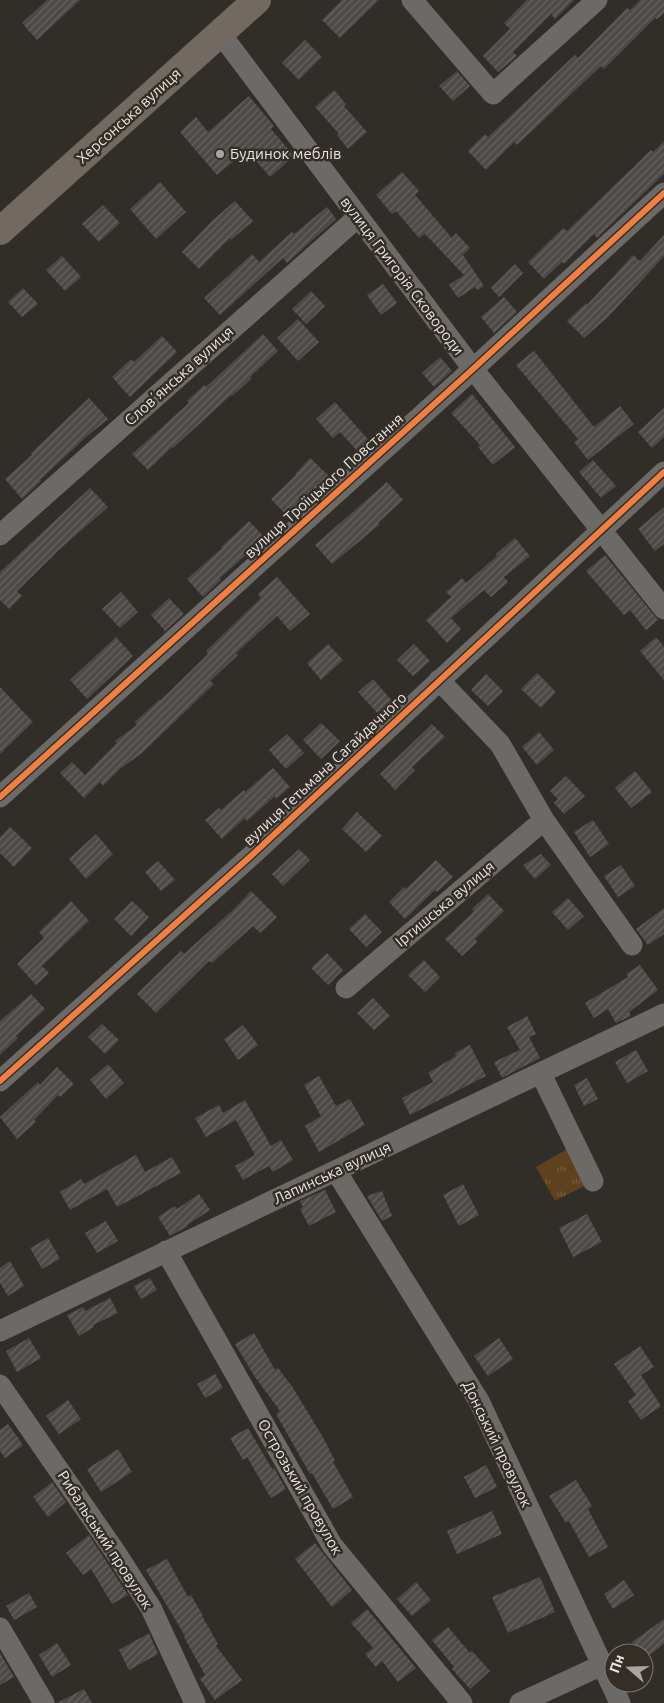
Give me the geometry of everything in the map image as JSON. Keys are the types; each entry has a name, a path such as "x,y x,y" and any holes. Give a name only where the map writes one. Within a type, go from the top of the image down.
{"main road":[{"name":"Херсонська вулиця","path":"0,232 257,0"}],"street":[{"path":"412,0 493,94 597,0"},
{"name":"вулиця Григорія Сковороди","path":"220,33 473,369 664,610"},
{"name":"вулиця Троїцького Повстання","path":"0,797 473,369 664,193"},
{"name":"Словʼянська вулиця","path":"0,535 358,218"},
{"name":"вулиця Гетьмана Сагайдачного","path":"0,1081 252,855 664,472"},
{"path":"439,680 500,744 544,820 632,945"},
{"name":"Іртишська вулиця","path":"346,988 544,820"},
{"name":"Лапинська вулиця","path":"0,1331 664,1014"},
{"path":"540,1074 594,1181"},
{"name":"Донський провулок","path":"336,1171 479,1402 620,1703"},
{"name":"Острозький провулок","path":"166,1252 332,1545 462,1703"},
{"name":"Рибальський провулок","path":"0,1385 116,1553 151,1608 195,1703"},
{"path":"0,1628 44,1703"},
{"path":"520,1703 602,1665"}],"green space":[{"path":"569,1148 588,1184 555,1201 536,1167"}],"building":[{"path":"47,0 80,0 37,40 22,23"},
{"path":"342,0 379,0 340,38 322,20"},
{"path":"527,0 574,0 555,19 551,14 513,52 517,56 498,72 483,56 510,29 504,23"},
{"path":"640,0 664,0 664,13 657,19 655,18 604,69 601,66 517,145 514,142 486,170 468,151 485,134 488,137 575,55 578,58 627,8 630,10"},
{"path":"305,40 322,57 299,80 282,63"},
{"path":"457,71 470,86 453,101 439,86"},
{"path":"334,90 346,104 344,106 367,132 348,149 337,135 339,134 315,107"},
{"name":"Будинок меблів","path":"249,96 274,126 271,129 294,156 270,177 247,150 217,175 180,132 196,117 208,132"},
{"path":"664,141 664,174 597,238 594,234 564,264 562,262 544,279 528,262 563,228 567,231 651,150 653,152"},
{"path":"402,172 419,191 415,195 452,238 456,233 470,248 463,255 484,286 478,290 475,287 458,298 449,285 464,275 425,234 419,238 396,211 392,214 376,195"},
{"path":"160,182 186,212 156,239 130,209"},
{"path":"235,201 253,221 231,240 230,238 199,269 182,252 213,220"},
{"path":"103,205 120,223 99,242 82,224"},
{"path":"327,207 336,219 287,263 283,258 220,315 204,298 252,254 259,262 292,232 294,234"},
{"path":"664,235 664,256 609,316 584,338 567,321 586,303 587,305 633,255 640,261"},
{"path":"62,256 81,277 65,291 46,270"},
{"path":"515,264 523,273 499,297 491,288"},
{"path":"383,284 397,303 381,315 367,295"},
{"path":"23,288 38,304 22,317 8,302"},
{"path":"311,291 325,306 306,324 292,309"},
{"path":"504,297 517,312 494,333 481,317"},
{"path":"298,319 319,342 298,361 277,338"},
{"path":"263,334 278,351 250,377 251,379 148,470 132,454 189,403 187,401 204,385 206,387"},
{"path":"162,336 177,352 130,397 112,377 131,359 134,362"},
{"path":"534,351 594,427 620,406 634,424 588,460 574,442 578,439 516,365"},
{"path":"440,357 452,371 434,387 422,373"},
{"path":"472,394 515,447 493,465 478,447 480,445 451,413"},
{"path":"89,398 108,419 86,437 22,499 5,479"},
{"path":"335,402 372,444 360,454 340,432 333,438 316,419"},
{"path":"664,408 664,437 652,448 638,432"},
{"path":"310,458 328,475 288,517 271,499 296,475"},
{"path":"593,460 616,486 601,498 579,472"},
{"path":"387,482 403,500 378,523 380,524 332,564 315,545"},
{"path":"90,488 108,507 61,548 17,591 22,596 9,609 0,600 0,572"},
{"path":"664,507 664,544 655,551 638,529"},
{"path":"249,521 265,538 220,578 221,580 203,597 187,579"},
{"path":"515,538 530,556 504,577 508,582 491,597 484,590 451,618 461,629 447,643 426,620 451,597 446,592 462,578 466,583"},
{"path":"605,555 658,620 646,630 630,610 624,615 586,571"},
{"path":"277,577 310,614 290,631 277,616 236,653 238,655 210,681 214,684 142,753 120,769 103,786 100,782 84,798 60,773 72,762 85,775 117,743 115,741 137,725 135,722 161,700 208,654 206,651 261,598 258,594"},
{"path":"121,592 138,612 120,628 102,609"},
{"path":"169,598 184,614 165,631 151,615"},
{"path":"116,637 133,656 87,699 70,680"},
{"path":"656,637 664,647 664,680 640,651"},
{"path":"328,644 343,660 321,680 307,663"},
{"path":"414,644 430,661 413,676 397,660"},
{"path":"537,673 556,692 541,708 521,689"},
{"path":"486,674 503,691 488,706 471,690"},
{"path":"373,679 393,702 379,715 358,692"},
{"path":"0,687 33,722 0,754"},
{"path":"321,723 340,741 321,759 303,740"},
{"path":"432,724 445,737 412,767 415,770 395,790 380,774"},
{"path":"539,732 554,750 537,765 522,747"},
{"path":"287,734 304,753 286,769 269,750"},
{"path":"273,768 290,787 276,799 275,796 247,821 245,818 222,839 205,820 219,808 221,810 244,790 245,792"},
{"path":"635,771 652,792 631,808 615,788"},
{"path":"566,776 585,796 564,814 554,803 558,799 550,791"},
{"path":"357,812 382,836 366,852 342,829"},
{"path":"593,820 609,844 590,857 574,832"},
{"path":"10,827 32,848 14,867 0,853 0,837"},
{"path":"96,834 113,854 86,879 69,859"},
{"path":"299,849 310,860 283,886 272,874"},
{"path":"541,854 551,865 535,879 523,865"},
{"path":"436,860 453,877 437,892 435,890 405,919 389,902 404,887 406,889"},
{"path":"158,861 175,880 161,891 145,872"},
{"path":"621,865 635,886 618,897 604,876"},
{"path":"251,891 277,917 260,933 253,926 212,963 209,961 156,1013 137,994 181,951 184,954"},
{"path":"488,894 504,911 475,939 477,942 462,956 445,939 474,911 472,909"},
{"path":"568,898 584,916 568,930 552,912"},
{"path":"71,901 89,921 42,966 49,973 36,985 17,964 44,938 39,932"},
{"path":"132,901 149,917 131,936 114,919"},
{"path":"664,908 664,934 648,945 636,929"},
{"path":"365,914 382,932 366,947 349,929"},
{"path":"327,953 343,970 328,985 311,968"},
{"path":"424,960 440,977 425,992 408,975"},
{"path":"640,965 658,990 629,1012 631,1016 616,1023 608,1009 594,1018 585,1003 628,977 626,974"},
{"path":"31,994 45,1009 16,1036 18,1038 0,1055 0,1021"},
{"path":"373,998 390,1016 374,1030 357,1013"},
{"path":"527,1016 536,1034 529,1037 540,1058 502,1078 494,1062 520,1050 507,1027"},
{"path":"102,1024 119,1040 105,1054 88,1037"},
{"path":"243,1025 258,1045 238,1060 224,1039"},
{"path":"470,1045 486,1076 410,1115 402,1098 433,1082 428,1073 456,1056 455,1053"},
{"path":"636,1050 648,1071 627,1083 615,1062"},
{"path":"108,1064 124,1083 106,1099 90,1080"},
{"path":"57,1067 74,1084 60,1097 58,1095 34,1120 36,1122 17,1139 0,1117 38,1082 40,1085"},
{"path":"319,1076 336,1106 350,1099 365,1125 319,1152 305,1126 321,1116 304,1085"},
{"path":"587,1078 598,1099 584,1106 574,1085"},
{"path":"245,1100 271,1146 281,1140 293,1160 273,1172 269,1166 243,1180 235,1166 255,1155 236,1120 206,1137 195,1118 219,1105 223,1113"},
{"path":"136,1155 145,1172 172,1157 181,1173 117,1207 107,1189 70,1210 60,1192 81,1179 84,1184"},
{"path":"463,1184 479,1215 459,1226 443,1195"},
{"path":"325,1190 336,1212 309,1226 300,1209 303,1207 300,1201"},
{"path":"382,1191 392,1216 382,1221 367,1196"},
{"path":"199,1194 210,1210 170,1236 158,1217 175,1206 177,1209"},
{"path":"587,1214 602,1242 573,1257 559,1228"},
{"path":"106,1221 118,1241 97,1253 85,1233"},
{"path":"48,1238 60,1259 42,1269 30,1248"},
{"path":"10,1261 24,1286 8,1296 0,1283 0,1268"},
{"path":"150,1278 157,1290 141,1299 134,1286"},
{"path":"110,1298 118,1313 93,1325 94,1327 79,1336 67,1315 83,1307 85,1311"},
{"path":"254,1333 275,1370 278,1368 293,1388 324,1439 335,1461 333,1462 353,1497 333,1509 312,1473 310,1474 276,1414 280,1411 255,1377 235,1344"},
{"path":"29,1338 41,1358 17,1372 6,1351"},
{"path":"499,1338 513,1359 488,1376 474,1356"},
{"path":"640,1346 654,1367 641,1375 661,1406 641,1420 628,1401 636,1395 614,1364"},
{"path":"215,1374 223,1388 205,1398 197,1384"},
{"path":"68,1400 81,1419 59,1434 46,1416"},
{"path":"8,1424 23,1445 5,1458 0,1451 0,1430"},
{"path":"248,1428 286,1489 271,1498 247,1457 243,1460 230,1438"},
{"path":"118,1449 132,1472 101,1492 87,1469"},
{"path":"486,1465 497,1487 475,1498 464,1477"},
{"path":"576,1480 592,1506 588,1509 608,1547 589,1557 569,1521 566,1523 549,1496"},
{"path":"52,1482 66,1502 48,1517 33,1497"},
{"path":"492,1511 502,1534 457,1554 447,1531"},
{"path":"89,1535 128,1595 112,1604 91,1569 83,1575 66,1553"},
{"path":"315,1543 352,1590 332,1607 295,1559"},
{"path":"167,1559 188,1597 191,1595 203,1616 218,1644 216,1646 242,1680 215,1700 200,1679 205,1675 185,1636 146,1570"},
{"path":"540,1577 555,1612 508,1633 492,1597"},
{"path":"624,1580 634,1595 613,1609 604,1594"},
{"path":"416,1582 431,1600 412,1616 397,1599"},
{"path":"29,1593 37,1607 14,1620 6,1606"},
{"path":"367,1609 416,1668 398,1682 382,1661 376,1667 365,1654 373,1648 351,1623"},
{"path":"664,1619 664,1644 654,1652 654,1643 632,1642"},
{"path":"448,1627 470,1653 472,1651 490,1671 470,1689 452,1669 454,1667 432,1640"},
{"path":"149,1633 158,1654 129,1670 119,1650"},
{"path":"57,1643 71,1665 52,1677 39,1655"},
{"path":"0,1653 14,1677 0,1685"},
{"path":"84,1689 92,1703 57,1703"}],"cycle path":[{"path":"0,797 473,369 664,193"},
{"path":"0,1081 252,855 664,472"}],"place":[{"name":"Будинок меблів","path":"220,154"}]}
